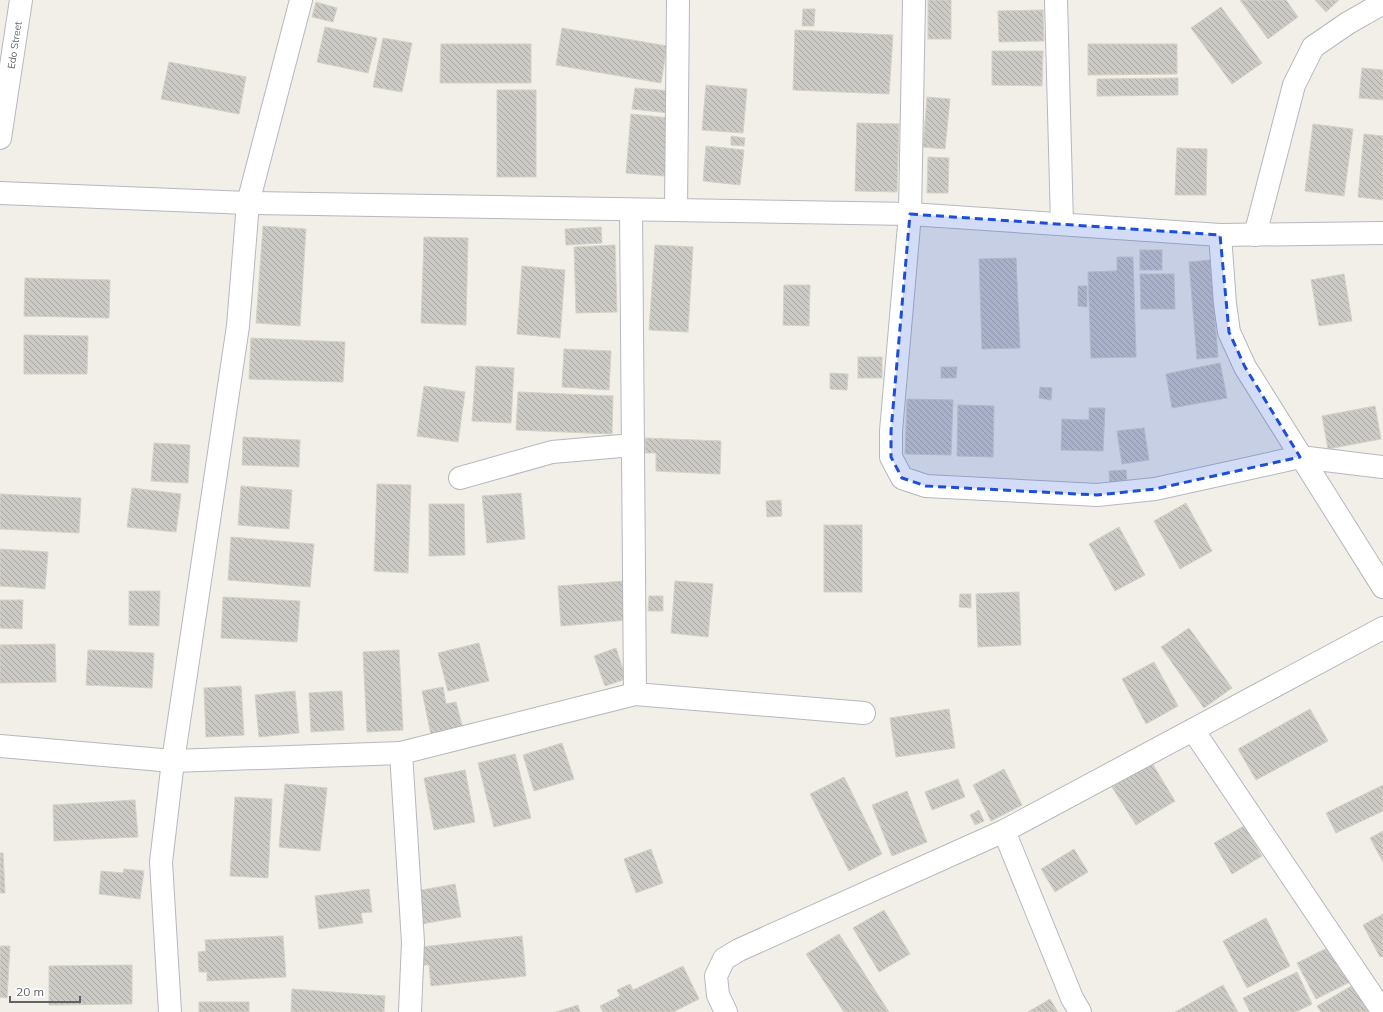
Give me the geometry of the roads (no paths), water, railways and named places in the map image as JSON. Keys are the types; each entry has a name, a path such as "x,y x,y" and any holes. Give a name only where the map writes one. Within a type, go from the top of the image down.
{"street":[{"name":"Edo Street","path":"0,138 21,0"},
{"path":"170,1012 161,862 173,761 238,326 248,203 301,0"},
{"path":"676,210 678,0"},
{"path":"914,0 910,214 891,431 891,457 902,478 926,486 1097,495 1155,489 1300,457 1383,467"},
{"path":"1056,0 1062,224"},
{"path":"1255,234 1294,85 1313,47 1348,23 1383,4"},
{"path":"0,193 248,203 910,214 1220,235 1383,233"},
{"path":"631,210 634,694"},
{"path":"1220,235 1225,304 1229,332 1245,367 1383,588"},
{"path":"460,478 552,452 633,446"},
{"path":"726,1012 718,996 716,976 724,959 739,950 1004,831 1383,628"},
{"path":"0,746 173,761 401,753 634,694 864,713"},
{"path":"1193,730 1382,1012"},
{"path":"401,753 413,942 410,1012"},
{"path":"1004,831 1072,998 1080,1012"}]}
